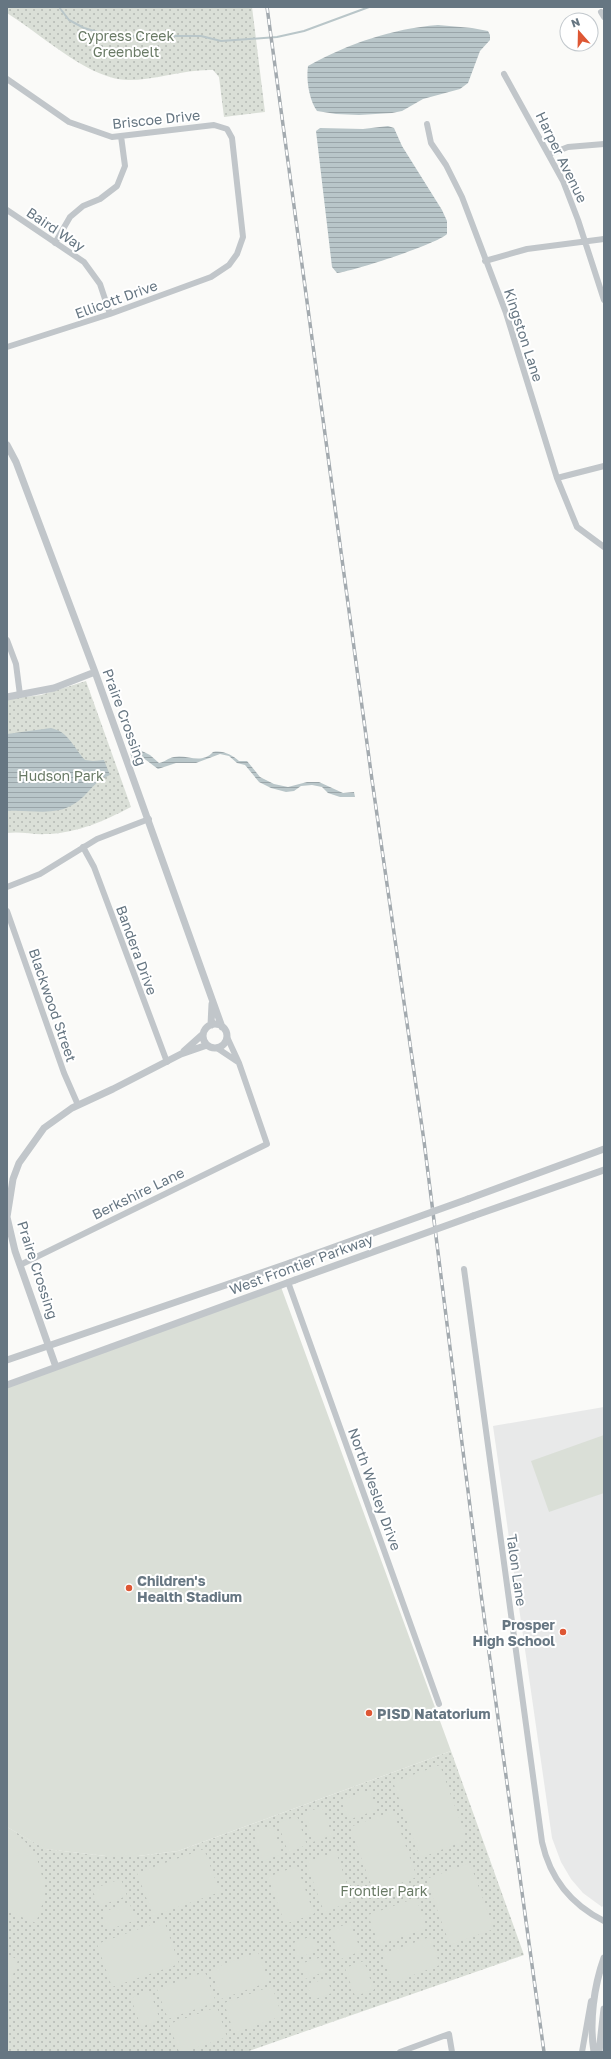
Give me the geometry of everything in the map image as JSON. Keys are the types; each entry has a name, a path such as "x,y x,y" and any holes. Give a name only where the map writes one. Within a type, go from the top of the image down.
{"street":[{"name":"Harper Avenue","path":"504,74 550,154 571,200 604,300"},
{"name":"Briscoe Drive","path":"7,79 69,122 112,138 214,125 227,129 232,138 243,238 237,254 229,265"},
{"name":"Kingston Lane","path":"427,124 430,143 454,180 506,313 557,478 577,527 604,547"},
{"path":"55,243 70,217 83,206 100,198 117,186 125,166 121,136"},
{"path":"550,154 568,147 604,144"},
{"name":"Baird Way","path":"7,210 84,262 100,284 110,314"},
{"path":"485,261 527,248 584,240 604,239"},
{"name":"Ellicott Drive","path":"7,347 110,314 211,277 229,265"},
{"name":"Praire Crossing","path":"7,445 16,462 95,672 149,819 222,1027"},
{"path":"557,478 604,466"},
{"path":"7,640 16,664 20,695"},
{"path":"7,697 54,688 95,672"},
{"path":"7,887 40,874 97,839 149,819"},
{"name":"Bandera Drive","path":"83,847 94,867 167,1062"},
{"name":"Blackwood Street","path":"7,911 64,1073 78,1105"},
{"name":"Praire Crossing","path":"211,1025 212,1000"},
{"path":"211,1025 222,1027 239,1063 217,1048 207,1045 204,1034 206,1029 211,1025"},
{"name":"Praire Crossing","path":"181,1054 204,1034"},
{"path":"217,1048 224,1044 227,1037"},
{"name":"Praire Crossing","path":"56,1367 20,1265 7,1217 13,1179 25,1152 44,1128 78,1105 181,1054 207,1045"},
{"name":"Berkshire Lane","path":"20,1265 267,1144 239,1063"},
{"name":"West Frontier Parkway","path":"7,1360 290,1263 604,1149"},
{"name":"West Frontier Parkway","path":"7,1385 292,1281 604,1170"},
{"name":"Talon Lane","path":"464,1269 542,1842 549,1865 564,1892 586,1911 604,1921"},
{"name":"North Wesley Drive","path":"292,1281 439,1704"},
{"path":"582,2052 586,2021 597,1976 604,1958"},
{"path":"594,2052 593,2014 597,1976"},
{"path":"599,2052 604,2010"},
{"path":"400,2052 449,2034 452,2052"}],"shaded area":[{"path":"438,25 488,31 490,35 490,40 480,51 468,83 460,89 423,99 402,111 392,113 359,115 317,111 312,101 309,89 307,77 308,66 339,50 371,38 404,30"},
{"path":"388,126 394,128 402,146 442,210 447,221 447,234 428,244 395,256 337,273 332,267 316,131 320,128 363,129"},
{"path":"51,728 67,736 85,760 104,760 110,775 99,781 83,797 66,808 41,812 7,811 7,734"},
{"path":"140,750 150,755 159,763 179,756 199,759 208,756 213,752 224,752 239,761 247,761 260,777 274,784 288,787 307,782 319,782 343,793 354,792 355,797 340,797 328,793 322,787 312,785 301,786 294,791 286,792 271,788 259,782 245,765 237,763 229,756 220,754 196,763 176,763 158,769 142,757 133,761 130,753"},
{"name":"Prosper High School","path":"604,1407 604,1905 602,1907 583,1893 571,1879 561,1862 552,1838 493,1426"}],"green space":[{"name":"Cypress Creek Greenbelt","path":"7,7 252,7 265,112 224,117 219,77 213,70 192,71 139,80 114,78 100,73 70,57 7,13"},
{"name":"Hudson Park","path":"86,681 131,807 111,817 80,829 42,834 17,832 7,833 7,699 41,695"},
{"path":"281,1287 451,1751 178,1851 138,1856 106,1856 45,1849 7,1827 7,1386"},
{"path":"604,1435 604,1493 549,1512 531,1461"},
{"name":"Frontier Park","path":"451,1751 524,1955 246,2052 7,2052 7,1827 46,1849 106,1856 138,1856 178,1851"},
{"path":"440,1765 467,1840 420,1858 393,1782"},
{"path":"370,1790 377,1810 348,1820 341,1800"},
{"path":"322,1807 332,1835 313,1842 303,1813"},
{"path":"393,1811 417,1877 374,1893 350,1827"},
{"path":"297,1816 307,1845 288,1852 278,1823"},
{"path":"272,1825 282,1854 263,1861 253,1832"},
{"path":"7,1830 24,1840 37,1858 43,1880 43,1902 36,1923 7,1911"},
{"path":"204,1849 220,1892 153,1916 137,1873"},
{"path":"336,1852 353,1901 324,1912 306,1862"},
{"path":"470,1863 494,1929 450,1945 426,1879"},
{"path":"297,1866 314,1914 285,1924 268,1877"},
{"path":"121,1879 127,1896 99,1906 92,1889"},
{"path":"416,1898 427,1928 379,1945 368,1915"},
{"path":"129,1902 136,1920 108,1930 101,1913"},
{"path":"164,1920 179,1964 112,1987 97,1944"},
{"path":"350,1923 361,1951 341,1959 330,1930"},
{"path":"312,1936 317,1951 298,1958 293,1943"},
{"path":"430,1937 440,1965 392,1983 382,1954"},
{"path":"258,1952 269,1982 221,1999 211,1969"},
{"path":"7,1954 18,1960 11,1981 7,1986"},
{"path":"319,1958 324,1972 305,1979 300,1964"},
{"path":"364,1961 374,1990 355,1996 345,1968"},
{"path":"205,1972 216,2002 168,2019 157,1989"},
{"path":"327,1978 332,1993 313,2000 307,1985"},
{"path":"272,1986 282,2016 234,2033 224,2003"},
{"path":"150,1991 160,2020 141,2027 131,1998"},
{"path":"217,2007 227,2037 184,2052 179,2052 169,2024"}],"waterway":[{"path":"59,7 69,20 84,28 111,36 201,36 221,41 277,37 304,31 369,7"}],"railway":[{"path":"267,7 372,780 424,1141 481,1594 544,2052"}],"place":[{"name":"Children's Health Stadium","path":"129,1588"},
{"name":"Prosper High School","path":"563,1632"},
{"name":"PISD Natatorium","path":"369,1713"}]}
